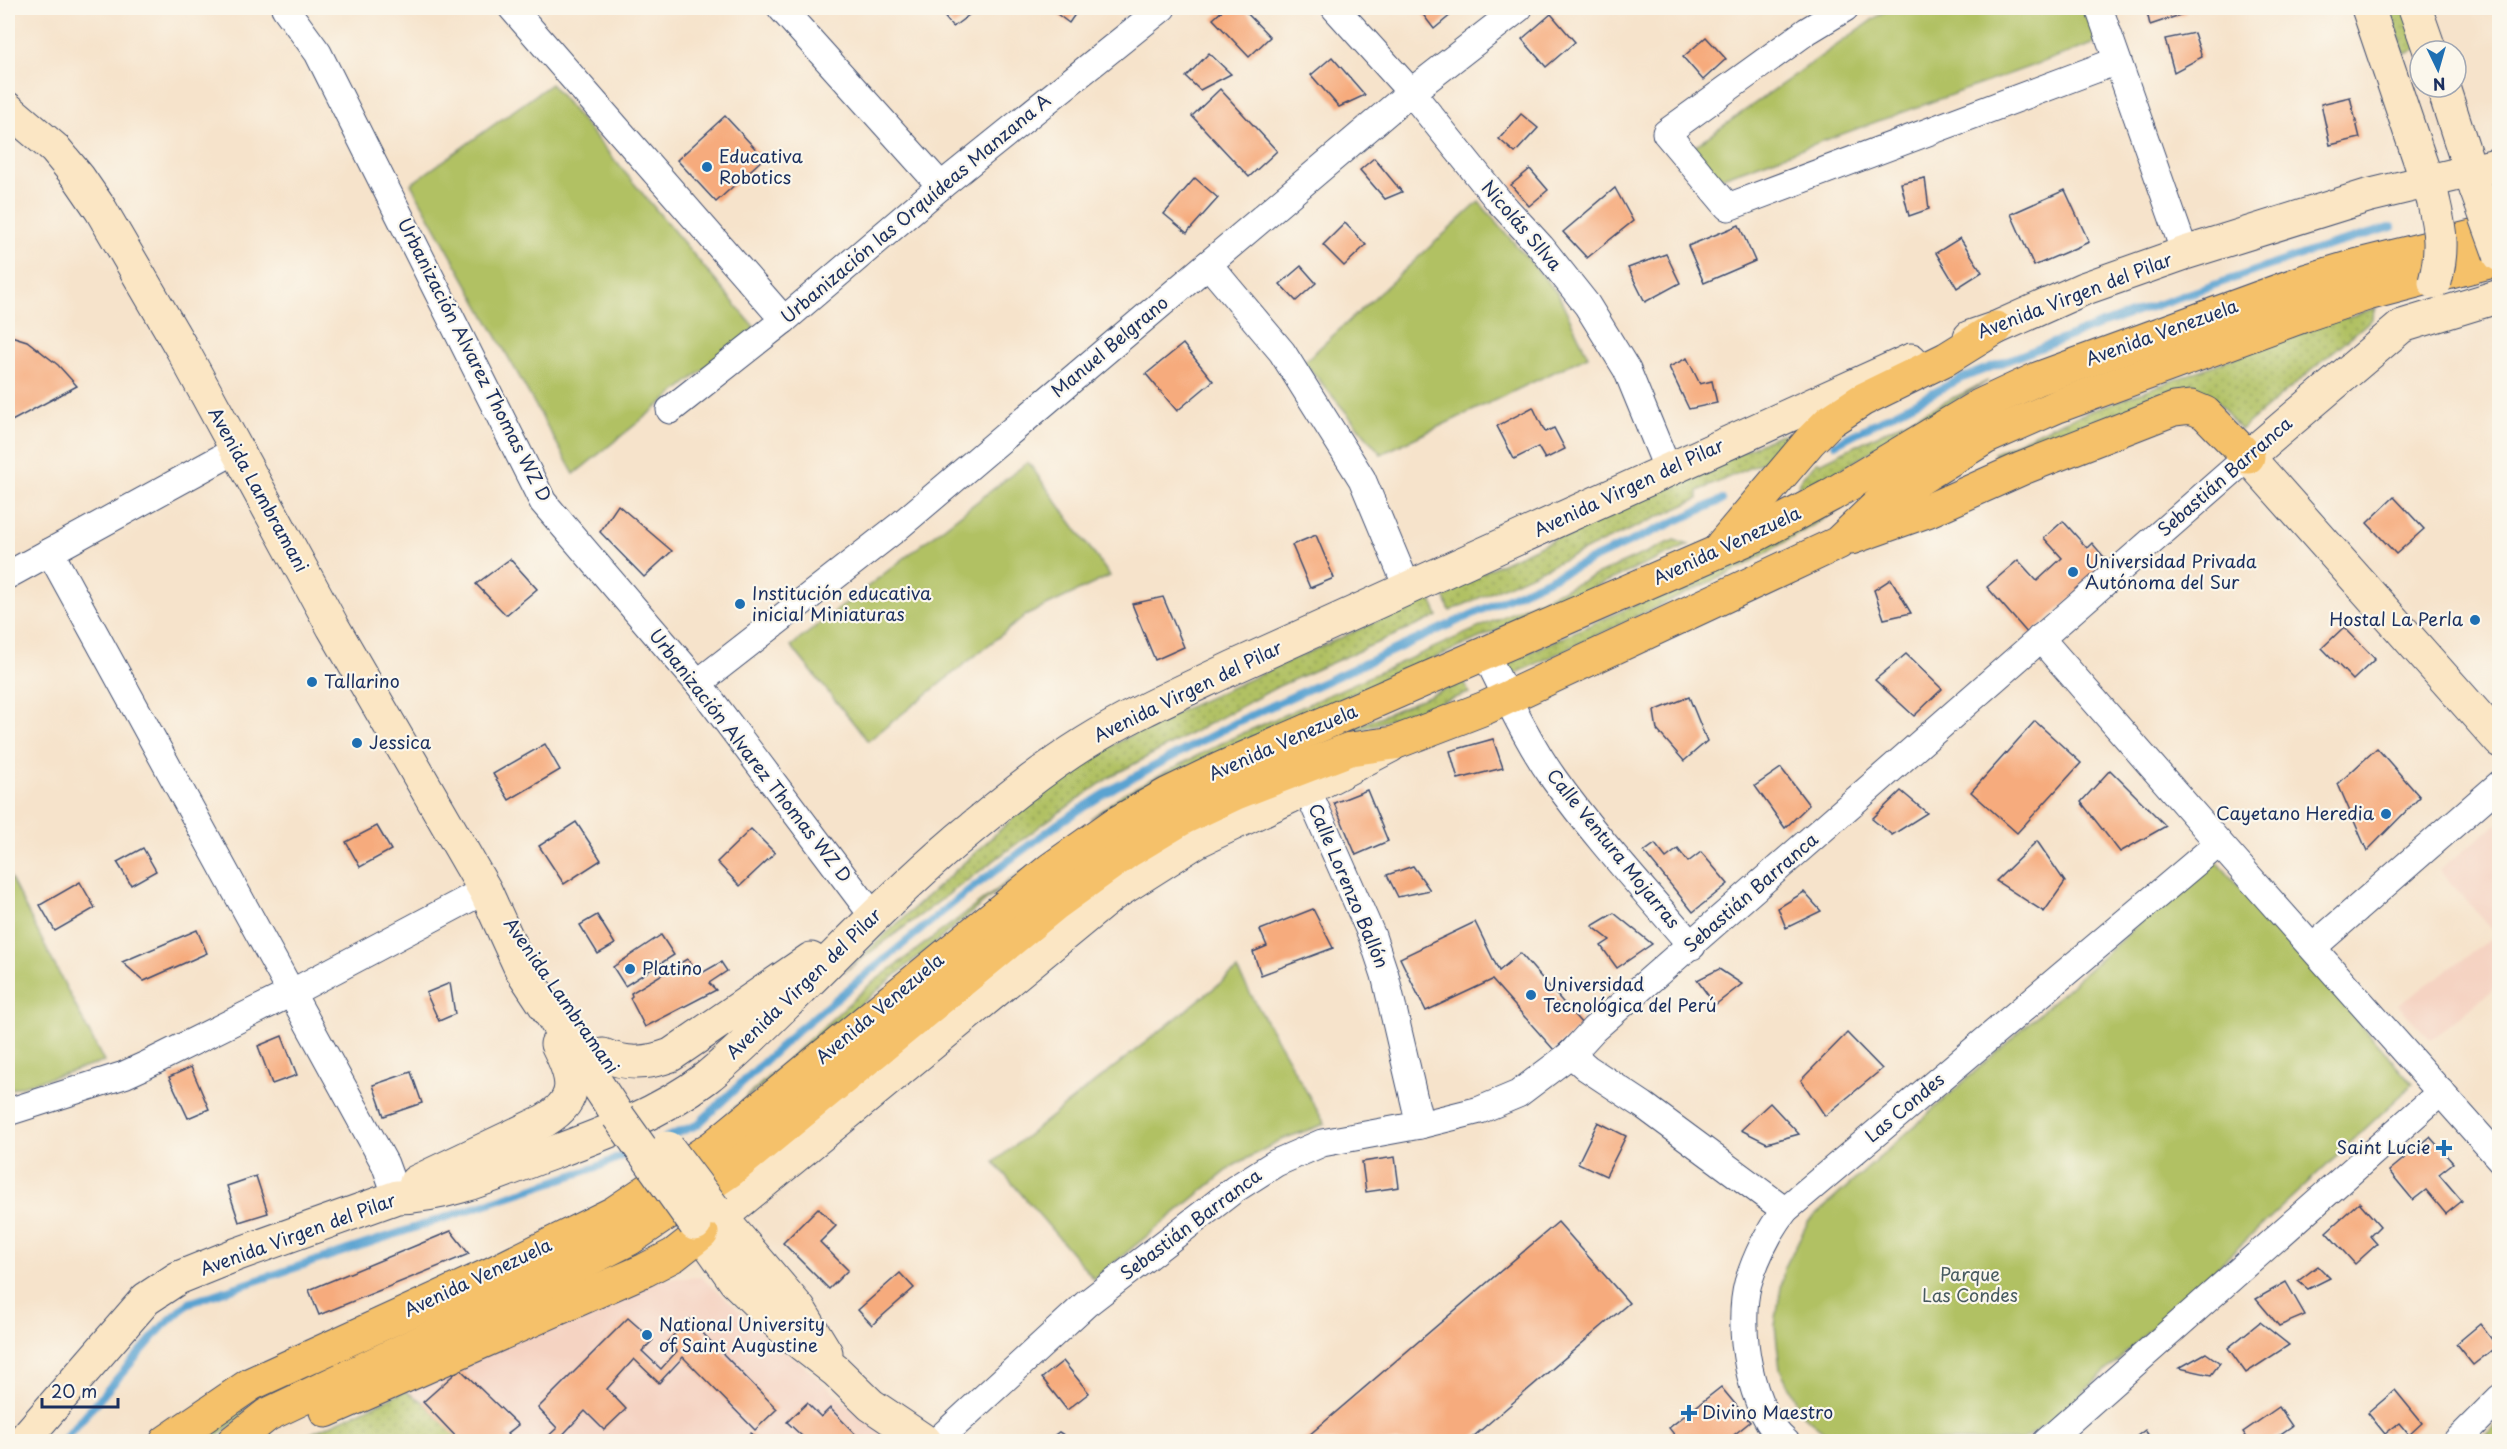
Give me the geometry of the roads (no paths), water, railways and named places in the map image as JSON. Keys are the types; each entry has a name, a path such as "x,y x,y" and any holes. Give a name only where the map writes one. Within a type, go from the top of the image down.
{"main road":[{"path":"2368,8 2430,190 2441,234 2441,253 2435,282 2402,326"},
{"path":"2415,8 2426,39"},
{"path":"2448,99 2482,174 2499,257"},
{"name":"Avenida Lambramani","path":"8,109 55,149 90,194 182,349 333,627 485,890 521,969 626,1110"},
{"name":"Avenida Virgen del Pilar","path":"22,1442 146,1299 178,1278 397,1197 425,1196 501,1172 587,1140 668,1103 705,1078 742,1047 874,917 955,842 1043,772 1084,743 1135,714 1934,349 1996,328 2083,289 2185,253 2367,196 2430,190 2482,174"},
{"name":"Avenida Venezuela","path":"166,1442 251,1384 490,1274 614,1213 714,1146 1051,869 1115,824 1168,794 1222,768 1486,655 1789,519 1979,405 2037,379 2308,280 2499,230"},
{"name":"Avenida Venezuela","path":"708,1221 1112,895 1197,841 1307,789 1394,744 1507,698 1838,543 1880,503 1985,438 2048,411 2305,315 2367,294 2499,257"},
{"name":"Sebastián Barranca","path":"2248,457 2402,326 2499,296"},
{"path":"1716,552 1809,442 1830,421 1862,400 1946,359 1996,328"},
{"path":"1838,543 1927,510 2023,468 2174,409 2191,407 2205,413 2248,457 2499,741"},
{"name":"Avenida Venezuela","path":"233,1442 267,1415 505,1302 638,1233 731,1170 1054,905 1130,850 1183,818 1236,793 1350,749 1394,744"},
{"name":"Avenida Lambramani","path":"485,890 536,958 603,1055 626,1110"},
{"path":"603,1055 622,1062 636,1063 671,1055 805,961 843,948"},
{"path":"397,1197 419,1180 549,1118 568,1100 572,1077 521,969"},
{"path":"626,1110 708,1221 735,1281 790,1335 836,1371 871,1406 926,1442"},
{"path":"239,1442 307,1420 634,1275 674,1255 708,1221"}],"street":[{"name":"Urbanización Alvarez Thomas WZ D","path":"285,8 318,52 543,502 698,683 874,917"},
{"path":"512,8 784,320"},
{"name":"Urbanización las Orquídeas Manzana A","path":"670,410 784,320 941,186 1162,8"},
{"name":"Nicolás SIlva","path":"1335,8 1411,92 1587,305 1627,370 1668,470"},
{"name":"Manuel Belgrano","path":"698,683 898,527 1411,92 1519,8"},
{"path":"1845,8 1807,31 1666,132 1728,207 2117,61"},
{"path":"2099,8 2185,253"},
{"path":"792,11 941,186"},
{"path":"1208,264 1282,352 1362,479 1408,589"},
{"path":"8,575 236,450"},
{"name":"Sebastián Barranca","path":"936,1442 1086,1304 1235,1189 1276,1163 1322,1143 1420,1125 1480,1110 1518,1094 1570,1054 1594,1029 1692,946 2248,457"},
{"path":"50,552 385,1164 397,1197"},
{"path":"2040,638 2499,1159"},
{"name":"Calle Ventura Mojarras","path":"1486,655 1507,698 1553,778 1594,831 1692,946"},
{"path":"2313,947 2499,784"},
{"name":"Calle Lorenzo Ballón","path":"1307,789 1372,936 1385,975 1420,1125"},
{"name":"Las Condes","path":"1774,1438 1758,1401 1748,1365 1745,1319 1748,1284 1771,1228 1785,1210 2219,843"},
{"path":"8,1112 124,1075 291,993 485,890"},
{"path":"1570,1054 1663,1119 1785,1210"},
{"path":"2046,1442 2441,1092"},
{"path":"2456,1442 2499,1398"}],"waterway":[{"path":"1835,444 1960,379 2099,325 2318,249 2392,227"},
{"path":"667,1137 697,1125 798,1030 968,891 1059,823 1117,786 1241,720 1722,500"},
{"path":"62,1442 163,1326 189,1303 597,1167 634,1151"}],"place":[{"name":"Educativa Robotics","path":"707,167"},
{"name":"Universidad Privada Autónoma del Sur","path":"2073,572"},
{"name":"Institución educativa inicial Miniaturas","path":"740,604"},
{"name":"Hostal La Perla","path":"2475,620"},
{"name":"Tallarino","path":"312,682"},
{"name":"Jessica","path":"357,743"},
{"name":"Cayetano Heredia","path":"2386,814"},
{"name":"Platino","path":"630,969"},
{"name":"Universidad Tecnológica del Perú","path":"1531,995"},
{"name":"Saint Lucie","path":"2444,1148"},
{"name":"National University of Saint Augustine","path":"647,1335"},
{"name":"Divino Maestro","path":"1689,1413"}],"park label":[{"name":"Parque Las Condes","path":"1970,1285"}]}
